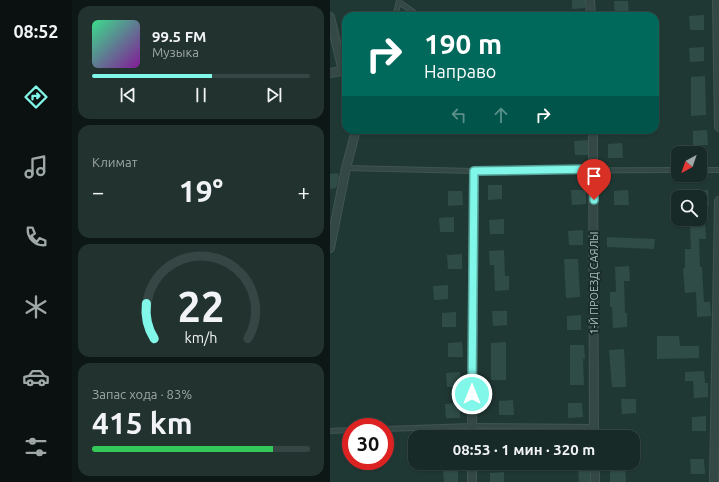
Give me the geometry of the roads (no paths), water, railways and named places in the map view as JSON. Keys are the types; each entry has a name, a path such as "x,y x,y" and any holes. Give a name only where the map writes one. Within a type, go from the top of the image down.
{"street":[{"path":"590,0 591,12"},
{"path":"717,0 719,127"},
{"path":"330,17 342,62"},
{"path":"330,73 342,70"},
{"path":"330,248 346,168 355,134"},
{"name":"1-Й ПРОЕЗД САЯЛЫ","path":"593,134 594,428"},
{"path":"472,430 474,171"},
{"path":"714,482 719,201"},
{"path":"472,470 472,482"},
{"path":"595,470 595,482"}],"lane":[{"path":"396,12 399,1 414,12"},
{"path":"346,168 474,171 594,169 671,170"},
{"path":"707,170 719,170"},
{"path":"394,429 472,426 594,428"},
{"path":"330,431 342,430"}]}
